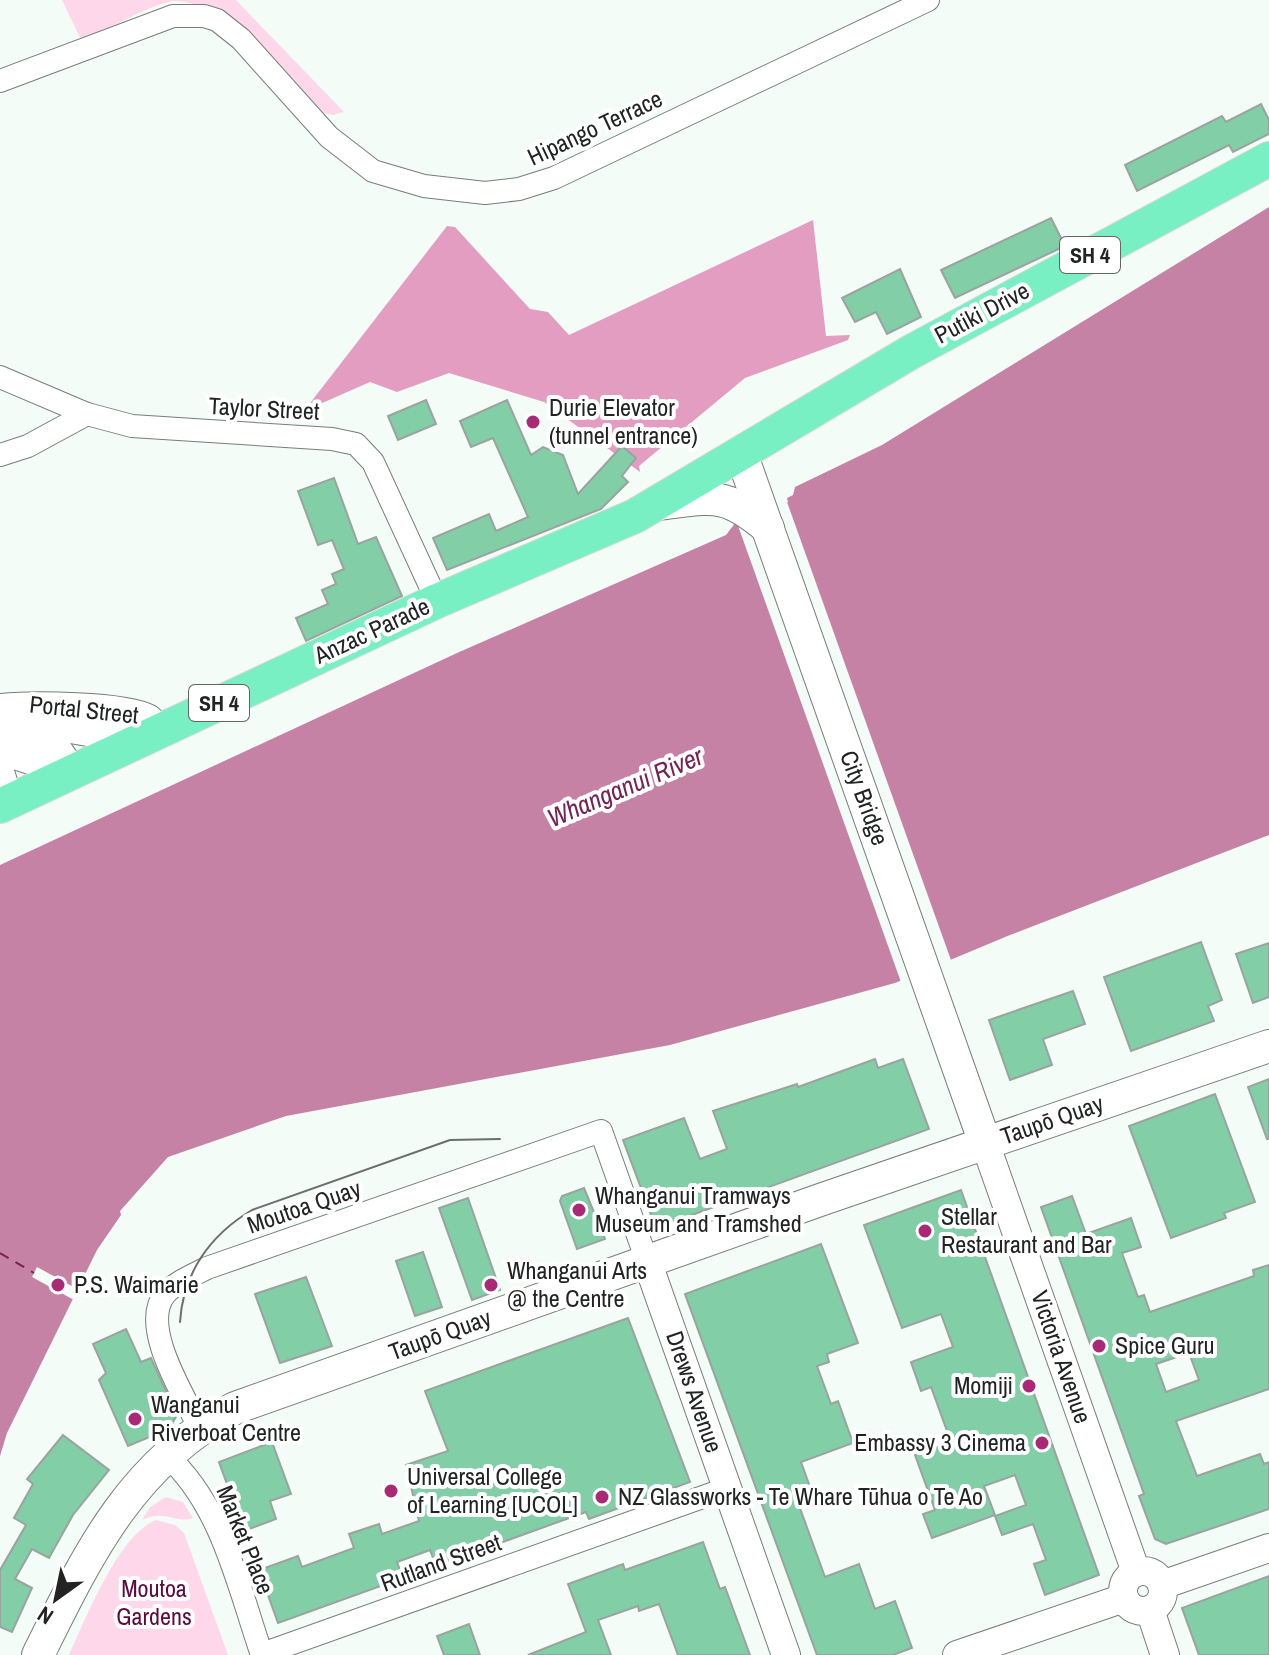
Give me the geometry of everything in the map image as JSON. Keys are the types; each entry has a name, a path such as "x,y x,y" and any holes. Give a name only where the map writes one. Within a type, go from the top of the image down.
{"main road":[{"name":"Putiki Drive","path":"741,453 911,352 1269,159"},
{"name":"Anzac Parade","path":"3,793 66,775 437,601 657,504 741,453"},
{"name":"City Bridge","path":"741,453 760,518 933,990 985,1143"},
{"path":"657,504 717,498 730,501 760,518"},
{"name":"Taupō Quay","path":"38,1655 94,1546 138,1485 165,1454 199,1427 235,1408 647,1261 1269,1046"}],"street":[{"name":"Hipango Terrace","path":"0,81 173,16 204,16 217,20 241,39 329,137 359,163 424,186 494,193 536,185 554,178 928,0"},
{"name":"Taylor Street","path":"0,377 87,414 160,429 332,439 356,444 373,462 437,601"},
{"path":"0,455 28,446 87,414"},
{"name":"Portal Street","path":"0,705 51,703 131,711 149,716 150,735 32,722 0,730"},
{"name":"Portal Street","path":"0,730 42,737 56,746 66,775"},
{"path":"0,750 66,775"},
{"name":"Drews Avenue","path":"601,1131 786,1655"},
{"name":"Moutoa Quay","path":"199,1427 155,1328 157,1309 175,1285 207,1268 601,1131"},
{"name":"Victoria Avenue","path":"985,1143 1136,1572"},
{"name":"Market Place","path":"165,1454 190,1479 210,1509 262,1655"},
{"name":"Rutland Street","path":"262,1655 728,1488"},
{"path":"1165,1655 1156,1597 1151,1573 1136,1572 1124,1582 1124,1598 1134,1609 1156,1597 1269,1548"},
{"path":"957,1655 1124,1598"}],"green space":[{"path":"62,0 236,0 344,112 332,115 323,113 256,42 215,13 194,4 172,1 161,4 82,42"},
{"path":"166,1497 183,1502 193,1518 157,1516 142,1520 150,1507"},
{"name":"Moutoa Gardens","path":"156,1520 175,1525 184,1533 228,1655 69,1655 116,1560 142,1529"}],"shaded area":[{"path":"813,220 826,336 850,335 848,340 745,378 639,466 640,472 544,402 449,373 397,392 370,382 304,411 447,226 455,227 530,309 548,312 569,335"}],"water":[{"name":"Whanganui River","path":"1269,207 1269,835 895,983 670,1045 286,1116 168,1157 120,1211 121,1215 97,1250 7,1433 0,1456 0,865 457,653 726,535 736,522 788,502 787,498 793,495 795,487 882,445"}],"pier":[{"path":"787,502 952,963 902,985 736,520"},
{"path":"37,1267 79,1290 74,1300 32,1277"}],"building":[{"path":"1261,104 1269,120 1269,134 1233,152 1229,145 1137,191 1125,165 1222,116 1226,122"},
{"path":"1051,218 1065,246 955,298 941,270"},
{"path":"900,269 921,317 887,334 876,312 855,322 842,298"},
{"path":"426,400 436,424 398,440 388,416"},
{"path":"507,400 531,455 543,447 563,455 578,494 622,446 636,458 622,476 628,482 601,509 447,570 433,538 489,514 496,531 528,517 493,438 471,447 460,421"},
{"path":"334,478 358,544 376,537 402,596 306,641 296,618 328,604 322,590 336,584 332,574 344,569 332,540 318,545 298,491"},
{"path":"1201,942 1222,1000 1208,1006 1214,1021 1131,1051 1104,977"},
{"path":"1269,943 1269,997 1253,1003 1236,954"},
{"path":"1073,991 1085,1024 1043,1039 1052,1065 1010,1080 989,1020"},
{"path":"875,1059 878,1068 903,1059 929,1129 656,1228 623,1140 684,1118 700,1159 727,1149 713,1111 797,1084 798,1087"},
{"path":"1269,1079 1269,1139 1267,1139 1248,1087"},
{"path":"1215,1094 1255,1202 1224,1213 1226,1218 1171,1238 1129,1126"},
{"name":"Whanganui Tramways Museum and Tramshed","path":"584,1188 605,1239 577,1249 560,1201 562,1196"},
{"path":"961,1190 1099,1575 1045,1595 1034,1564 1046,1560 1033,1524 1002,1535 995,1516 1026,1505 1015,1475 984,1486 995,1515 932,1538 923,1514 935,1510 915,1455 951,1442 931,1387 921,1391 911,1362 953,1347 941,1314 902,1328 864,1225"},
{"path":"1072,1196 1086,1234 1131,1218 1141,1247 1122,1253 1138,1297 1144,1295 1150,1312 1254,1276 1253,1270 1269,1265 1269,1389 1176,1421 1197,1476 1260,1454 1264,1464 1269,1462 1269,1509 1166,1544 1155,1539 1139,1496 1144,1494 1041,1207","holes":["1189,1353 1199,1380 1166,1392 1156,1364"]},
{"path":"468,1198 500,1290 472,1300 439,1208"},
{"path":"821,1244 858,1343 827,1354 829,1362 817,1366 831,1404 838,1401 853,1443 801,1462 813,1495 797,1500 825,1577 859,1564 875,1609 895,1601 912,1648 893,1655 817,1655 685,1294"},
{"path":"423,1252 442,1307 415,1316 396,1261"},
{"path":"306,1277 332,1346 280,1363 255,1294"},
{"path":"628,1318 690,1482 589,1519 586,1512 436,1566 430,1550 397,1562 403,1578 278,1623 259,1570 298,1556 302,1567 354,1548 349,1534 379,1524 382,1534 419,1521 406,1465 448,1451 425,1391"},
{"path":"126,1329 141,1362 151,1358 177,1415 169,1429 128,1446 99,1380 106,1373 93,1344"},
{"path":"63,1435 109,1470 73,1515 49,1558 32,1549 15,1579 32,1588 12,1632 0,1627 0,1570 26,1525 14,1518 33,1484 27,1479"},
{"path":"272,1442 291,1494 270,1501 276,1519 244,1531 219,1462"},
{"path":"703,1542 720,1589 725,1587 750,1655 678,1655 659,1604 639,1611 638,1606 598,1620 611,1655 528,1655 586,1632 568,1584 623,1564 625,1570"},
{"path":"1269,1576 1269,1655 1199,1655 1182,1608"},
{"path":"469,1624 480,1655 444,1655 437,1636"}],"ferry route":[{"path":"0,1253 34,1273"}],"tram line":[{"path":"180,1322 187,1287 201,1257 223,1231 252,1210 450,1140 500,1139"}],"place":[{"name":"Durie Elevator (tunnel entrance)","path":"533,422"},
{"name":"Whanganui Tramways Museum and Tramshed","path":"579,1210"},
{"name":"Stellar Restaurant and Bar","path":"925,1231"},
{"name":"P.S. Waimarie","path":"58,1285"},
{"name":"Whanganui Arts @ the Centre","path":"491,1285"},
{"name":"Spice Guru","path":"1099,1346"},
{"name":"Momiji","path":"1029,1386"},
{"name":"Wanganui Riverboat Centre","path":"135,1419"},
{"name":"Embassy 3 Cinema","path":"1042,1443"},
{"name":"Universal College of Learning [UCOL]","path":"391,1491"},
{"name":"NZ Glassworks - Te Whare Tūhua o Te Ao","path":"602,1497"}]}
